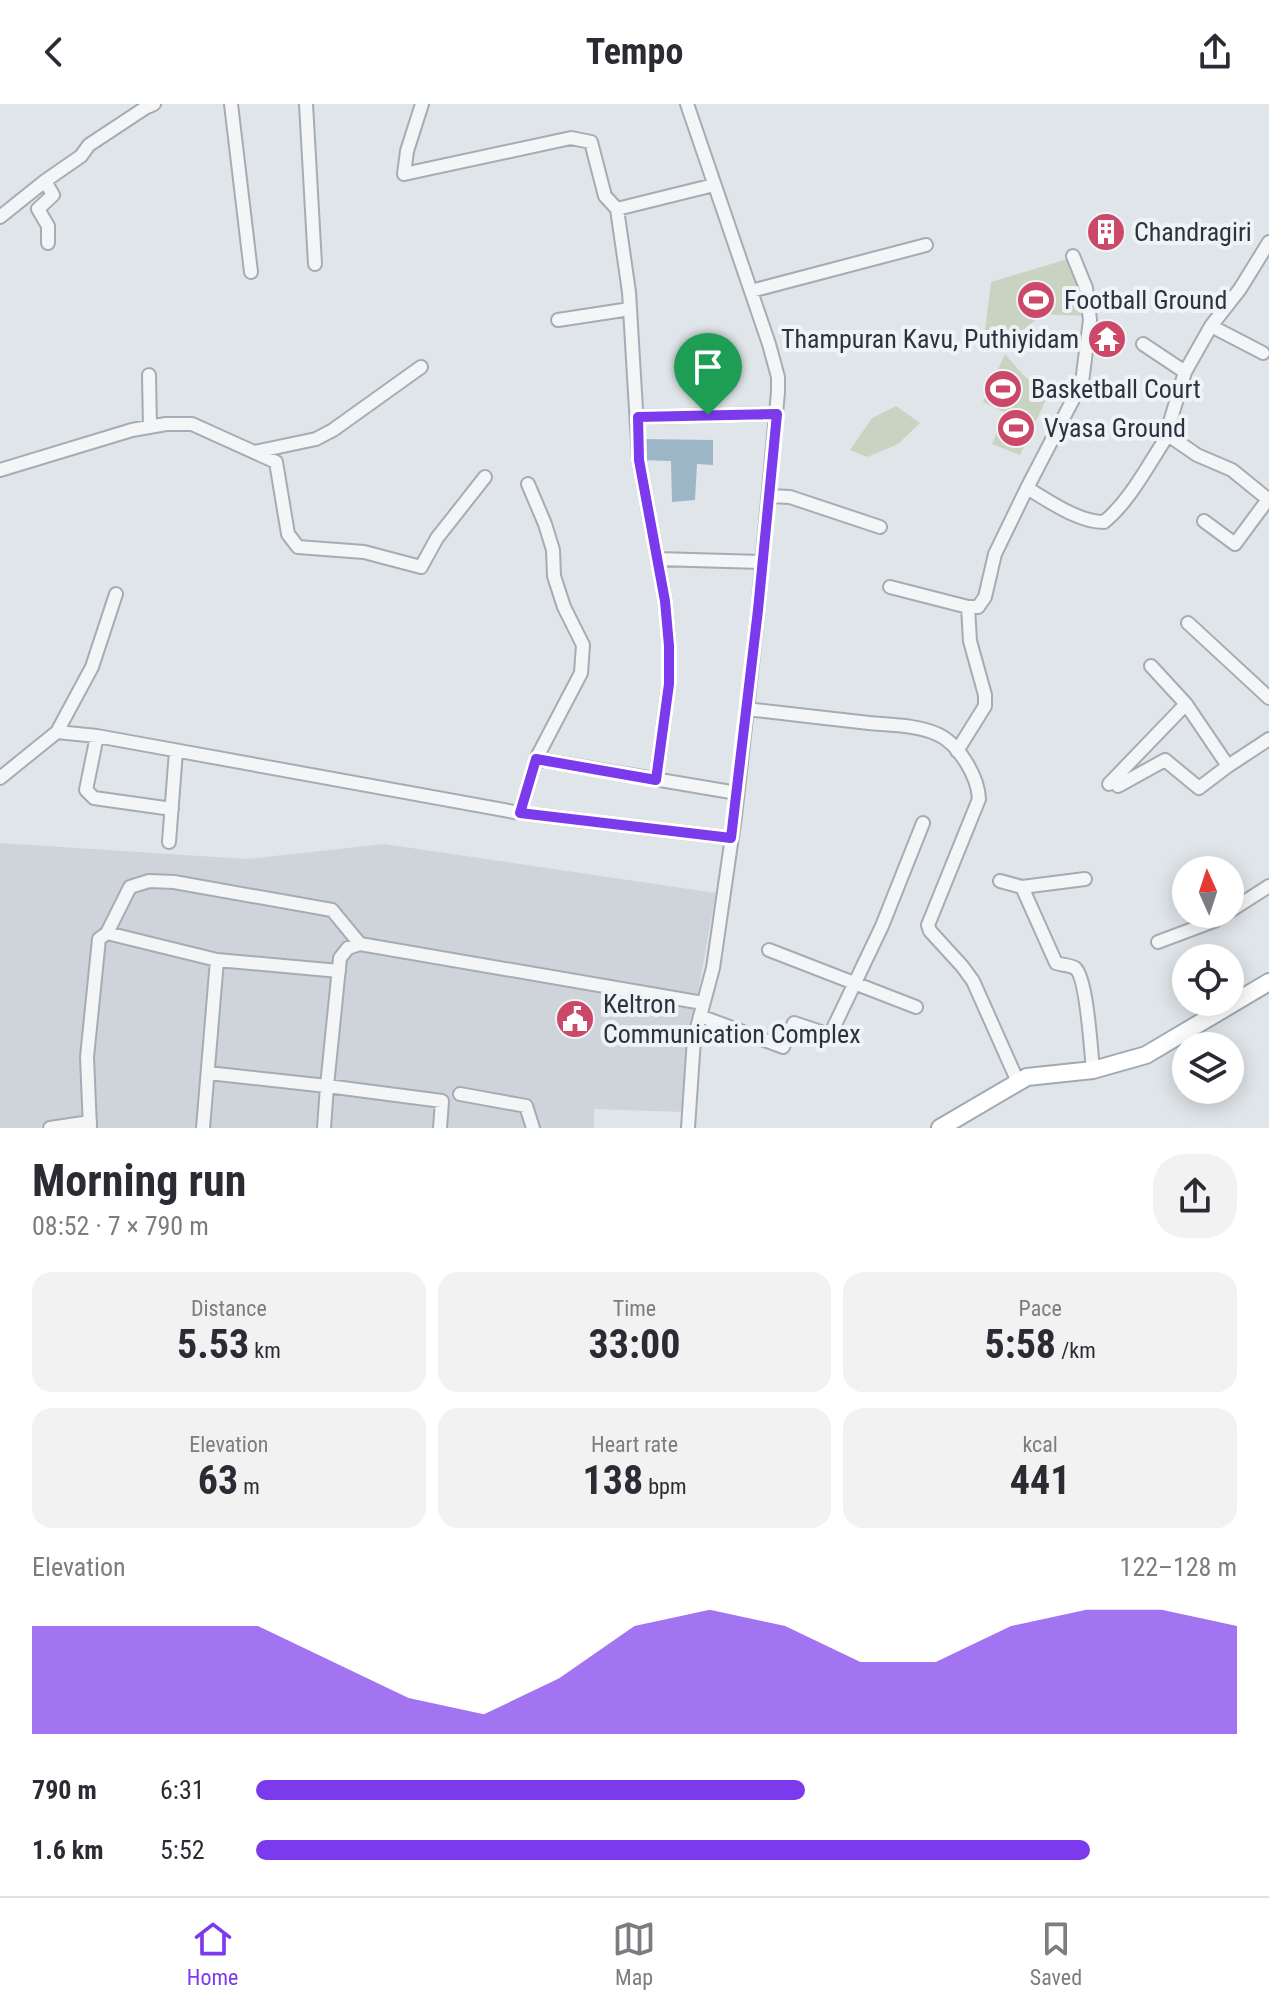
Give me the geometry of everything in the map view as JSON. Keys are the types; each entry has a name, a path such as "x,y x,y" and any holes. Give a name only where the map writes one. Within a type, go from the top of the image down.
{"main road":[{"path":"940,1128 1027,1077 1093,1070 1146,1055 1269,982"}],"street":[{"path":"0,217 81,156 89,145 154,104"},
{"path":"231,104 251,272"},
{"path":"306,104 315,264"},
{"path":"422,104 407,151 404,174 582,138 591,142 605,196 617,209 630,309 639,460 669,646 669,684 656,780"},
{"path":"687,104 778,377 769,496 737,793 718,937 694,1039 688,1128"},
{"path":"45,181 53,195 38,209 48,226 48,243"},
{"path":"617,209 714,185"},
{"path":"751,291 926,245"},
{"path":"1027,488 1088,519 1104,522 1114,514 1168,435 1167,427 1185,372 1211,326 1267,250"},
{"path":"890,587 968,607 981,605 995,554 1082,382 1090,320 1086,288 1073,256"},
{"path":"558,320 630,309"},
{"path":"1211,326 1263,353"},
{"path":"1143,344 1185,372"},
{"path":"255,452 316,439 421,367"},
{"path":"149,375 150,427"},
{"path":"638,417 777,414"},
{"path":"0,470 132,430 192,424 276,462 288,534 298,547 364,552 421,567 437,538 485,477"},
{"path":"1168,435 1197,455 1232,470 1269,499 1235,544 1204,521"},
{"path":"520,813 536,759 581,673 583,645 564,607 554,576 553,550 528,484"},
{"path":"769,496 790,497 880,527"},
{"path":"657,559 762,562"},
{"path":"0,778 57,732 92,667 116,594"},
{"path":"957,751 985,706 985,695 970,641 968,607"},
{"path":"1188,623 1269,698"},
{"path":"1151,666 1186,704 1228,766"},
{"path":"1186,704 1114,785 1165,760 1199,788 1269,739"},
{"path":"746,709 908,727 935,733 957,751 978,787 979,799 928,925 973,981 1018,1082"},
{"path":"57,732 97,736 520,813 731,838"},
{"path":"97,736 86,790 89,795 172,809"},
{"path":"169,842 176,751"},
{"path":"536,759 737,793"},
{"path":"324,1128 340,958 348,948 360,944 702,1010 783,1047 794,1023 830,1035 882,926 923,823"},
{"path":"1000,881 1022,887 1085,879"},
{"path":"50,1128 90,1125 87,1057 99,939 107,933 130,887 149,881 174,882 332,910 360,944"},
{"path":"1244,902 1269,886"},
{"path":"1022,887 1056,963 1078,970 1093,1070"},
{"path":"1158,942 1195,928"},
{"path":"107,933 217,960 339,971"},
{"path":"769,950 916,1007"},
{"path":"203,1128 217,960"},
{"path":"208,1073 442,1101 440,1128"},
{"path":"460,1094 526,1106 533,1128"}],"shaded area":[{"path":"0,843 246,859 384,844 716,893 686,1058 683,1112 594,1109 594,1128 94,1128 93,1121 36,1128 0,1128"}],"green space":[{"name":"Football Ground","path":"1071,258 1081,287 1084,316 1043,314 1023,330 985,330 991,282"},
{"name":"Vyasa Ground","path":"1005,354 1023,375 1048,395 1020,455 992,444 1005,413 983,402"},
{"path":"896,406 920,423 898,444 867,457 850,450 872,418"}],"water":[{"path":"641,439 713,440 713,465 697,464 695,500 672,502 671,461 641,460"}],"place":[{"name":"Chandragiri","path":"1106,232"},
{"name":"Football Ground","path":"1036,300"},
{"name":"Thampuran Kavu, Puthiyidam","path":"1107,339"},
{"name":"Basketball Court","path":"1003,389"},
{"name":"Vyasa Ground","path":"1016,428"},
{"name":"Keltron Communication Complex","path":"575,1019"}],"route":[{"path":"777,414 731,838 520,813 536,759 656,780 669,684 669,646 665,601 639,460 638,417 708,415 777,414"}]}
